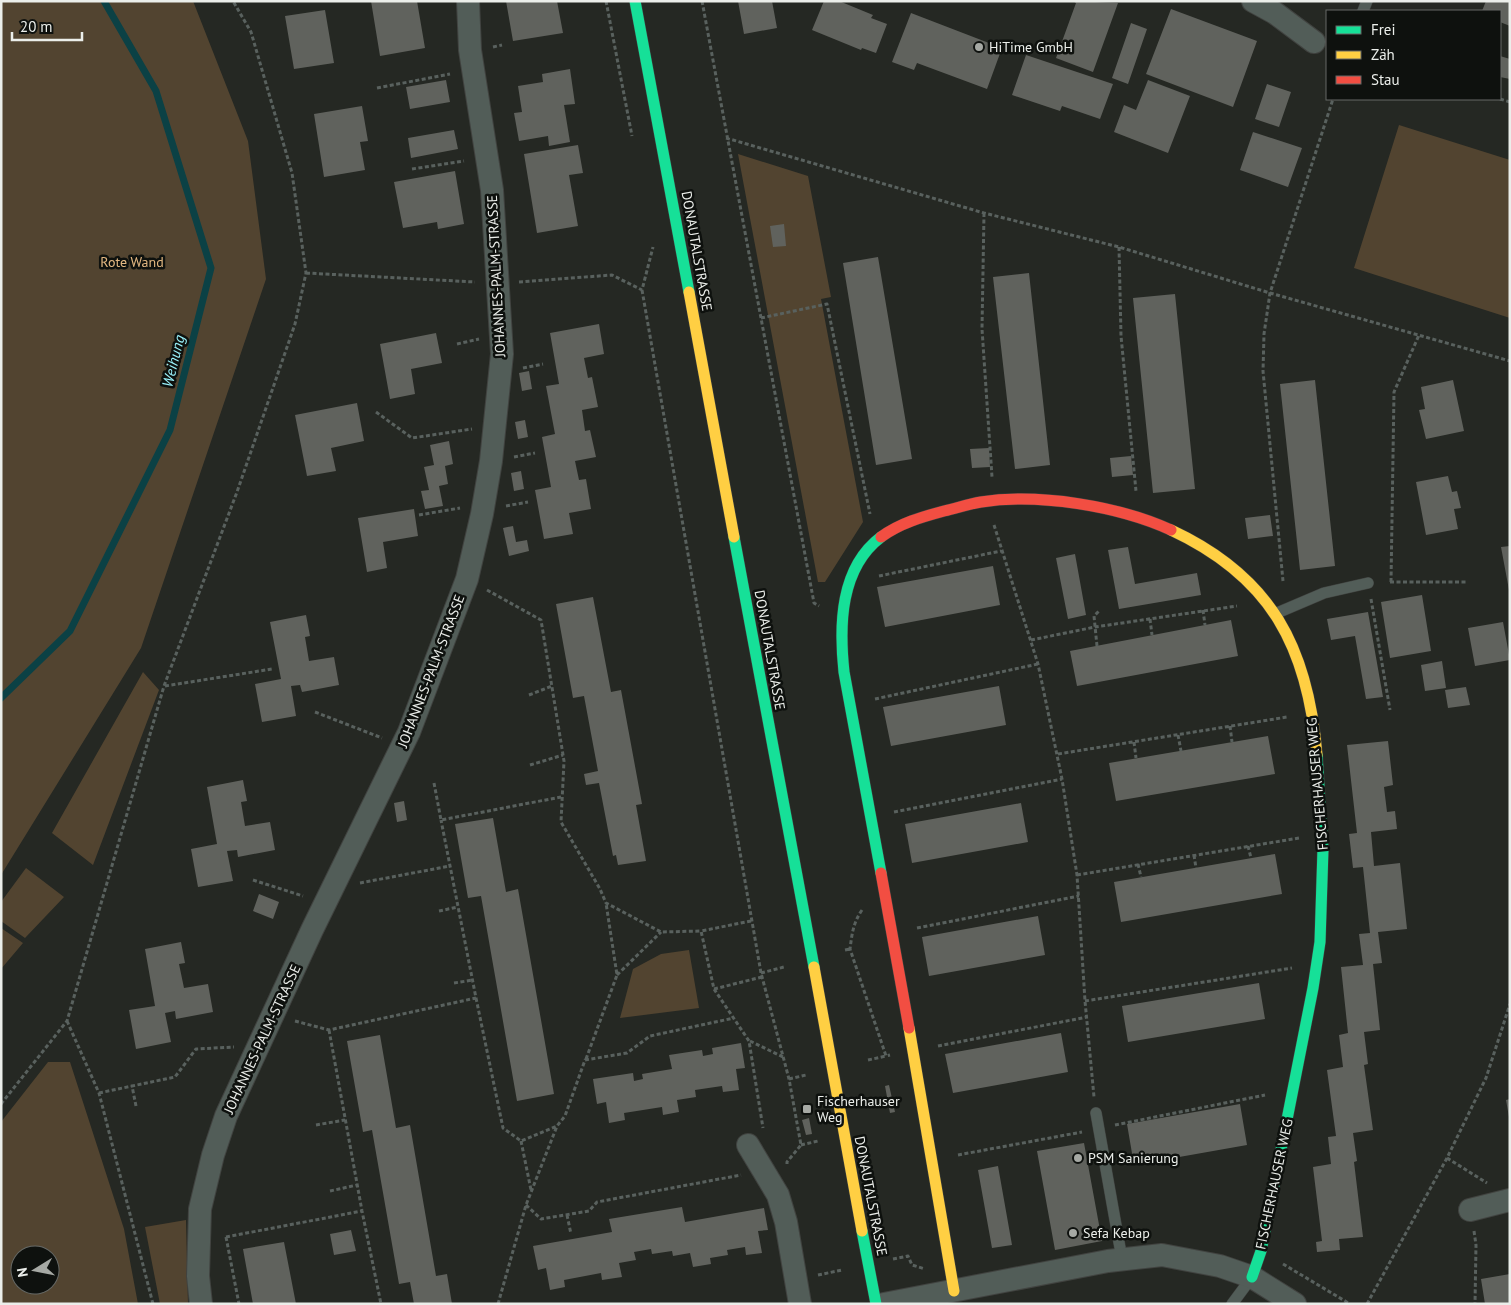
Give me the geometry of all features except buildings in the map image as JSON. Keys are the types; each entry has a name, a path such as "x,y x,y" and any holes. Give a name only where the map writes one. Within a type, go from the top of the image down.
{"street":[{"name":"JOHANNES-PALM-STRASSE","path":"201,1304 198,1276 200,1209 213,1155 226,1116 325,904 402,746 467,579 482,514 495,425 502,354 492,190 469,43 468,1"},
{"name":"DONAUTALSTRASSE","path":"635,1 876,1304"},
{"path":"1253,1 1276,13 1320,44"},
{"path":"955,1297 913,1050 841,652 841,619 850,583 859,562 876,542 917,518 991,501"},
{"name":"FISCHERHAUSER WEG","path":"991,501 1094,506 1139,517 1181,535 1220,558 1246,578 1269,603 1277,613 1300,666 1311,712 1324,834 1323,892 1317,964 1261,1251 1252,1278"},
{"path":"748,1145 775,1189 782,1207 800,1304"},
{"path":"1470,1210 1502,1194"},
{"path":"884,1304 955,1297 1122,1259 1162,1254 1220,1266 1252,1278 1295,1304"}],"lane":[{"path":"1277,613 1324,593 1368,583"},
{"path":"1096,1113 1122,1259"},
{"name":"FISCHERHAUSER WEG","path":"1232,1304 1252,1278"}],"path":[{"path":"1,1104 67,1021 164,686 240,483 295,324 306,273 292,173 251,32 233,1"},
{"path":"606,1 633,143"},
{"path":"702,1 814,603 841,619"},
{"path":"377,88 474,70"},
{"path":"1031,640 1150,618 1269,603 1283,584 1263,371 1264,334 1270,293 1333,100"},
{"path":"726,138 984,213 1119,247 1270,293 1510,361"},
{"path":"412,169 487,157"},
{"path":"984,213 982,329 991,501 1001,551 1038,664 1058,754 1077,875 1085,1000 1096,1113"},
{"path":"651,240 653,250 642,290 751,921 761,975 784,1057 749,1041"},
{"path":"1119,247 1121,336 1139,517"},
{"path":"306,273 499,283 612,275 642,290"},
{"path":"761,318 827,304 876,542"},
{"path":"1390,582 1394,392 1420,335"},
{"path":"376,412 412,438 495,425"},
{"path":"418,515 458,507 482,514"},
{"path":"850,583 1001,551"},
{"path":"467,579 541,620 563,755 564,779 560,814 564,828 600,888 606,903 617,975"},
{"path":"1390,710 1368,583 1466,582"},
{"path":"1097,646 1094,616 1100,610"},
{"path":"1203,610 1205,625"},
{"path":"1150,618 1152,635"},
{"path":"850,704 1038,664"},
{"path":"164,686 272,670"},
{"path":"530,695 552,686"},
{"path":"316,712 402,746"},
{"path":"1058,754 1311,712"},
{"path":"1230,726 1232,742"},
{"path":"1178,735 1181,750"},
{"path":"1134,742 1136,758"},
{"path":"530,765 563,755"},
{"path":"871,816 1062,779"},
{"path":"434,784 472,980 504,1128 521,1141 532,1192"},
{"path":"441,820 561,798"},
{"path":"1077,875 1194,854 1324,834"},
{"path":"1248,846 1251,858"},
{"path":"1194,854 1196,868"},
{"path":"1138,864 1141,877"},
{"path":"338,878 356,883 450,866"},
{"path":"253,880 325,904"},
{"path":"892,933 1079,896"},
{"path":"606,903 662,932 702,930 751,921"},
{"path":"439,911 458,907"},
{"path":"856,920 850,949 886,1056"},
{"path":"526,1206 541,1219 567,1215 589,1211 597,1202 736,1176 762,1169 763,1119 749,1041 714,989 702,930"},
{"path":"498,1304 526,1206 557,1126 565,1116 617,975 662,932"},
{"path":"845,950 850,949"},
{"path":"1085,1000 1317,964"},
{"path":"714,989 784,967"},
{"path":"454,983 472,980"},
{"path":"273,1015 329,1030 476,998"},
{"path":"1367,1304 1447,1158 1486,1078 1510,1004"},
{"path":"868,1060 1087,1017"},
{"path":"585,1060 627,1053 650,1036 734,1018"},
{"path":"67,1021 99,1093 153,1304"},
{"path":"329,1030 381,1304"},
{"path":"99,1093 175,1077 196,1049 260,1044"},
{"path":"789,1079 806,1075"},
{"path":"132,1086 136,1106"},
{"path":"316,1125 345,1120"},
{"path":"521,1141 557,1126"},
{"path":"801,1144 818,1141"},
{"path":"1447,1158 1502,1194"},
{"path":"330,1191 357,1185"},
{"path":"1470,1210 1476,1245 1475,1304"},
{"path":"198,1242 362,1211"},
{"path":"567,1215 571,1234"},
{"path":"226,1237 239,1304"},
{"path":"1261,1251 1350,1304"}],"green space":[{"name":"Rote Wand","path":"1,1 193,1 248,141 266,279 141,648 1,875"},
{"path":"1399,125 1510,160 1510,318 1354,268"},
{"path":"738,154 808,176 831,297 821,299 863,522 825,582 818,582"},
{"path":"143,672 159,690 93,865 52,833"},
{"path":"26,868 64,897 25,938 1,921 1,902"},
{"path":"1,928 23,943 1,969"},
{"path":"689,950 699,1008 620,1018 633,969 661,954"},
{"path":"48,1062 70,1062 124,1229 138,1304 1,1304 1,1122"},
{"path":"186,1220 188,1304 160,1304 145,1227"}],"waterway":[{"name":"Weihung","path":"1,698 70,631 170,430 211,268 156,91 104,1"}],"traffic: fast":[{"path":"635,1 689,292"},
{"path":"734,537 814,967"},
{"path":"881,537 867,550 857,565 850,581 845,598 842,654 881,873"},
{"path":"1252,1277 1261,1251 1313,988 1320,942 1323,849 1317,755"},
{"path":"862,1231 876,1304"}],"traffic: slow":[{"path":"689,292 734,537"},
{"path":"1171,530 1206,549 1235,570 1259,594 1279,620 1293,649 1305,681 1317,755"},
{"path":"814,967 862,1231"},
{"path":"909,1028 954,1291"}],"traffic: jam":[{"path":"881,537 903,524 976,503 1028,499 1103,508 1127,514 1171,530"},
{"path":"881,873 909,1028"}],"place":[{"name":"HiTime GmbH","path":"979,47"},
{"name":"Fischerhauser Weg","path":"807,1109"},
{"name":"PSM Sanierung","path":"1078,1158"},
{"name":"Sefa Kebap","path":"1073,1233"}]}
